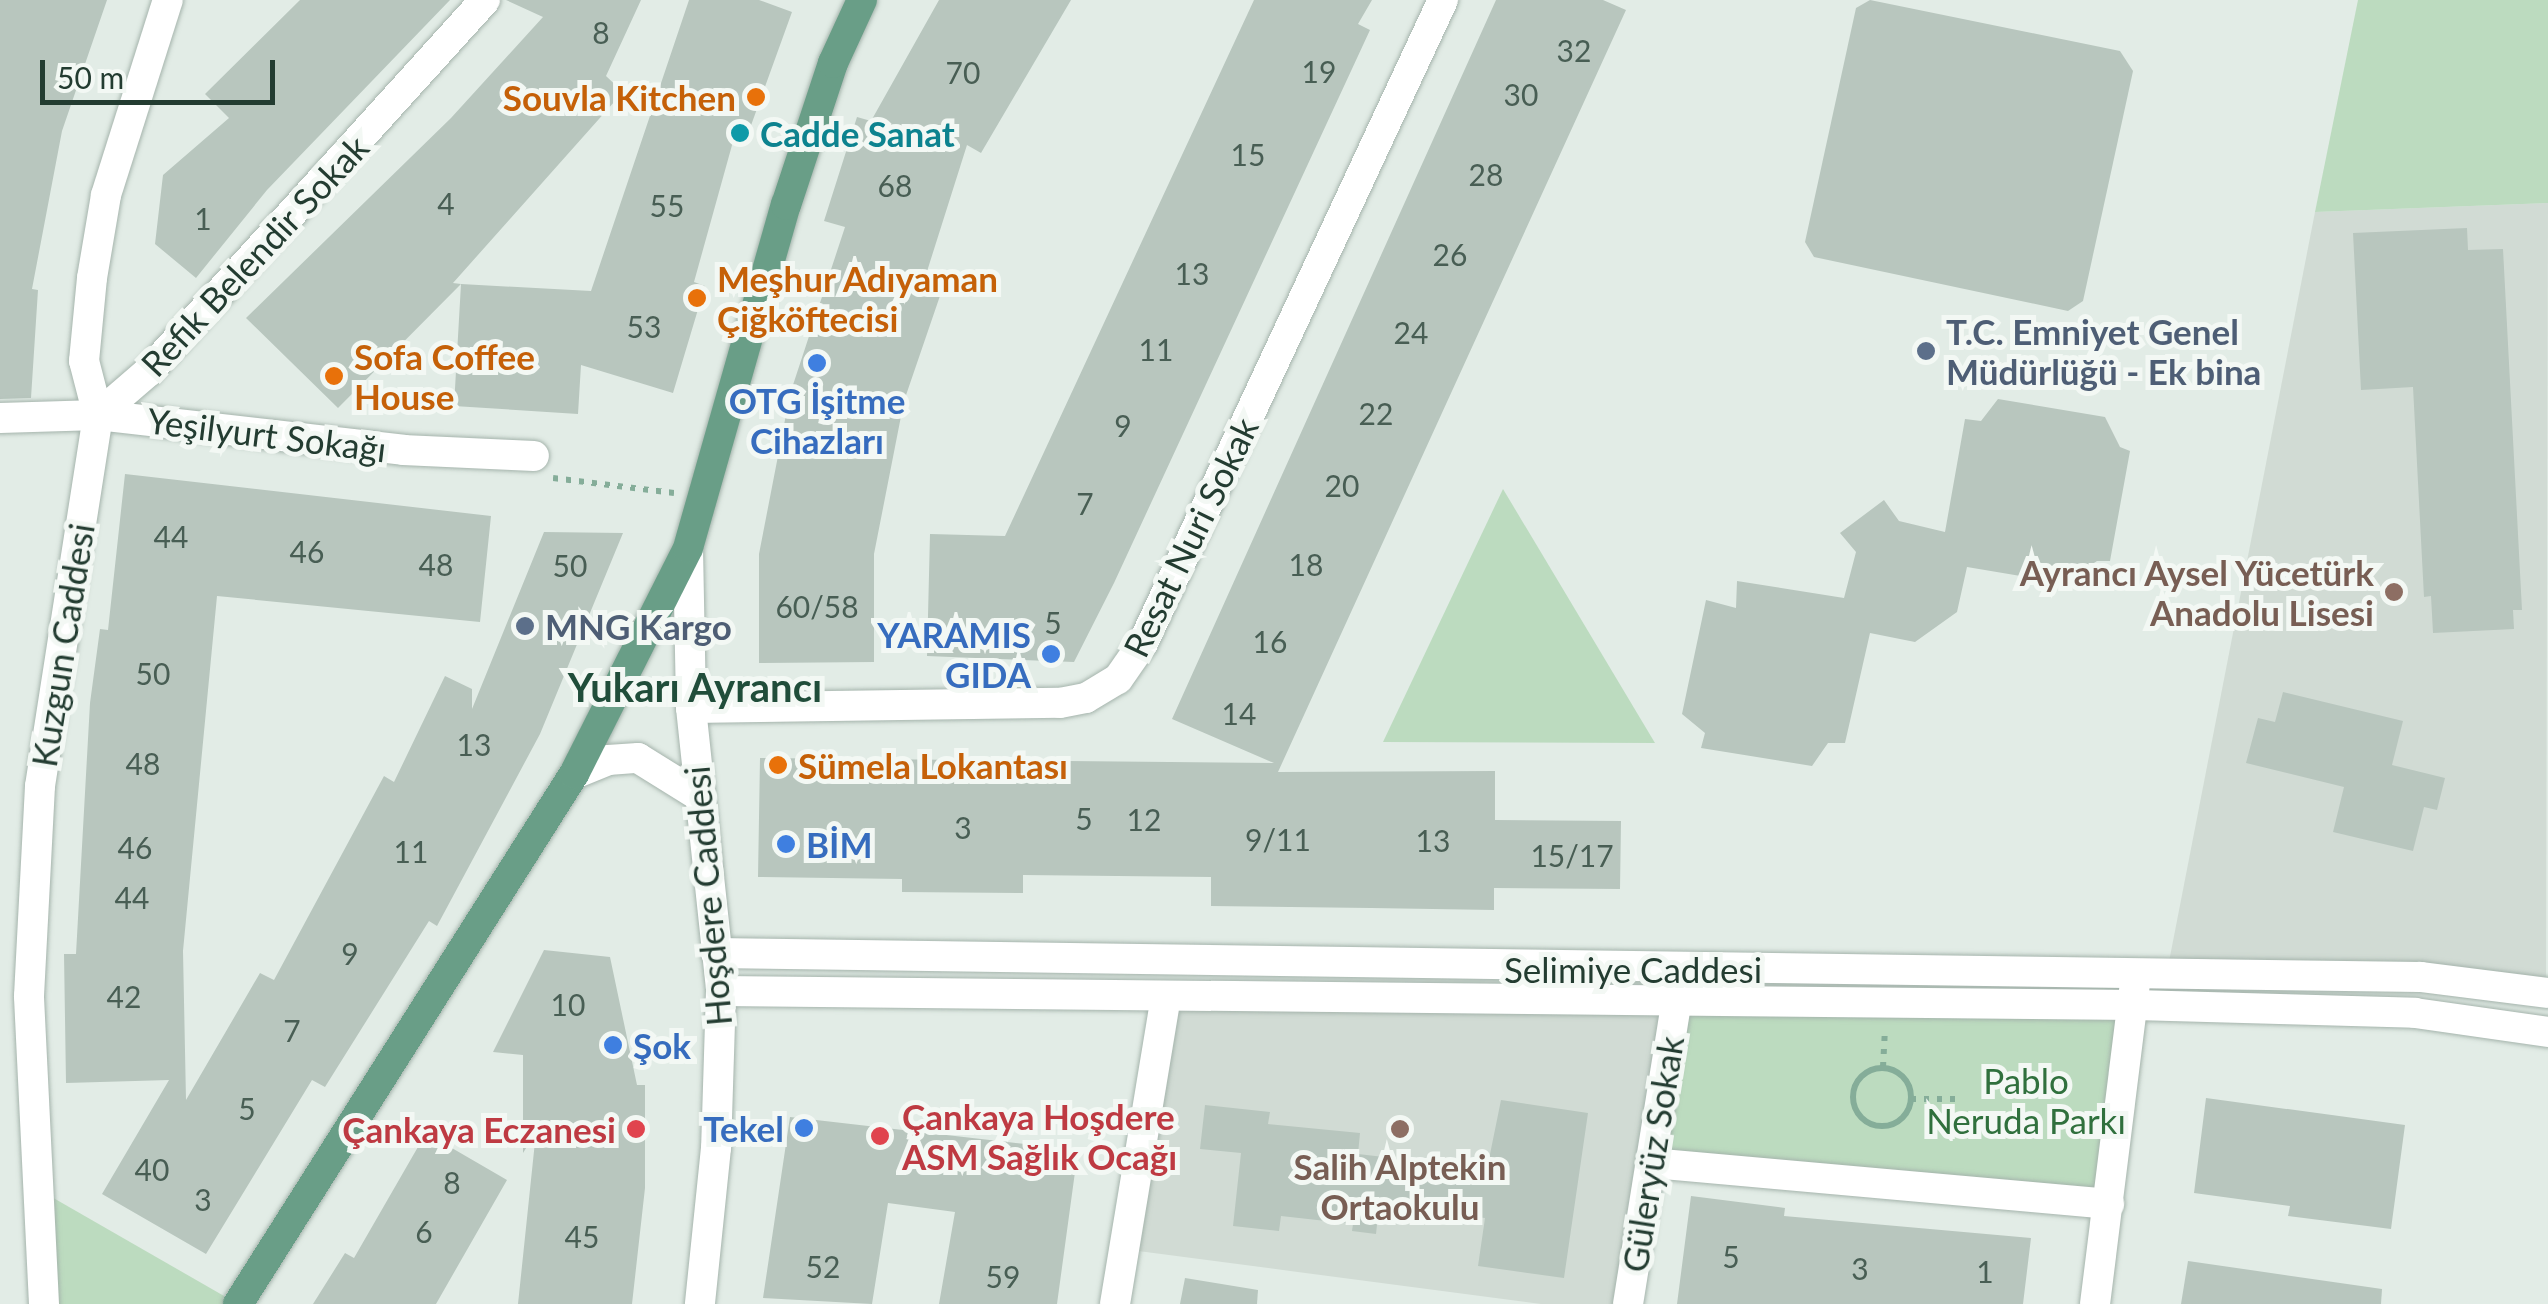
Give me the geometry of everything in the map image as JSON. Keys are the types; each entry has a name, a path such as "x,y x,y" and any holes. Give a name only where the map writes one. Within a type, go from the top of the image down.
{"main road":[{"path":"238,1304 574,774 688,548 786,204 833,63 862,0"}],"street":[{"name":"Kuzgun Caddesi","path":"44,1304 31,1086 32,896 40,786 98,415 84,361 92,278 106,195 168,0"},
{"name":"Refik Belendir Sokak","path":"98,415 148,372 484,0"},
{"name":"Resat Nuri Sokak","path":"691,708 1060,703 1086,698 1118,680 1143,643 1443,0"},
{"name":"Yeşilyurt Sokağı","path":"0,418 98,415 542,467"},
{"name":"Hoşdere Caddesi","path":"688,548 691,708 721,991 716,1148 700,1304"},
{"path":"574,774 638,758 698,796"},
{"name":"Selimiye Caddesi","path":"716,953 1167,964 2422,978 2548,993"},
{"path":"2094,1304 2136,1005 2134,972"},
{"name":"Selimiye Caddesi","path":"721,991 1676,1004 2136,1005 2414,1013 2548,1032"},
{"path":"1115,1304 1166,997"},
{"name":"Güleryüz Sokak","path":"1628,1304 1676,1004"},
{"path":"1651,1163 2109,1204"}],"path":[{"path":"542,467 704,494"},
{"path":"1884,1067 1904,1077 1911,1099 1899,1121 1873,1125 1854,1108 1852,1095 1862,1075 1884,1067"},
{"path":"1911,1099 1962,1099"}],"shaded area":[{"name":"Ayrancı Aysel Yücetürk Anadolu Lisesi","path":"2548,203 2546,993 2167,972 2315,212"},
{"name":"Salih Alptekin Ortaokulu","path":"1166,997 1676,1004 1628,1304 1541,1304 1123,1249"}],"green space":[{"path":"2358,0 2548,0 2548,203 2315,212"},
{"path":"1503,489 1655,743 1383,742"},
{"name":"Pablo Neruda Parkı","path":"1676,1004 2135,1005 2109,1204 1651,1163"},
{"path":"36,1188 238,1304 44,1304"}],"building":[{"path":"0,0 107,0 62,131 32,289 38,290 31,398 0,399"},
{"path":"300,0 450,0 267,190 196,278 155,244 163,175 229,118 205,94"},
{"path":"506,0 641,0 606,76 623,92 453,283 461,284 338,408 246,318 451,118 543,17"},
{"path":"689,0 759,0 792,12 745,142 734,138 694,282 705,286 673,393 581,365 578,414 454,406 461,284 591,291"},
{"path":"939,0 1071,0 981,153 967,145 923,284 942,290 904,401 874,554 874,662 759,663 759,554 790,394 845,227 824,221 857,117 871,121"},
{"path":"1254,0 1372,0 1358,24 1370,30 1114,583 1074,662 927,656 930,534 1005,536"},
{"path":"1496,0 1603,0 1626,10 1278,772 1495,771 1495,820 1621,821 1620,889 1494,888 1494,910 1211,906 1211,877 1023,875 1023,893 902,892 902,879 758,877 760,758 1274,763 1172,719"},
{"path":"1870,0 2120,51 2133,71 2083,301 2068,311 1814,257 1805,242 1856,8"},
{"path":"2467,228 2468,250 2503,249 2522,610 2513,610 2514,629 2433,633 2431,596 2424,597 2413,387 2361,390 2353,233"},
{"path":"1998,399 2105,417 2120,447 2130,451 2110,561 2097,561 2077,574 2075,585 1967,567 1957,612 1915,642 1870,633 1845,743 1828,743 1812,766 1701,748 1705,733 1682,714 1706,600 1736,608 1737,581 1844,598 1856,552 1840,533 1884,500 1899,521 1945,532 1965,419 1981,421"},
{"path":"125,474 491,516 480,622 217,596 183,951 186,1100 260,973 274,980 384,776 394,782 445,676 472,689 472,709 544,532 623,533 540,734 437,926 429,921 325,1087 312,1080 206,1254 102,1194 169,1080 66,1083 64,954 76,954 90,703 100,629 108,630"},
{"path":"2283,692 2403,721 2392,765 2445,778 2437,810 2424,807 2413,851 2333,832 2344,787 2246,763 2258,718 2275,722"},
{"path":"544,950 610,957 637,1085 645,1085 645,1188 632,1304 518,1304 536,1132 523,1153 523,1055 493,1052"},
{"path":"2206,1098 2405,1125 2391,1229 2288,1216 2290,1206 2194,1193"},
{"path":"1501,1100 1588,1113 1564,1278 1478,1266 1485,1218 1379,1206 1376,1234 1352,1231 1353,1224 1281,1216 1279,1231 1233,1226 1241,1153 1200,1149 1205,1105 1270,1112 1268,1124 1360,1133 1358,1154 1487,1169"},
{"path":"790,1117 1078,1150 1057,1304 939,1304 955,1212 888,1203 872,1304 763,1298"},
{"path":"426,1133 507,1180 436,1304 313,1304 345,1253 354,1258"},
{"path":"1691,1196 1785,1208 1784,1216 2031,1238 2023,1304 1677,1304"},
{"path":"2188,1261 2382,1289 2381,1304 2181,1304"},
{"path":"1185,1278 1258,1290 1257,1304 1180,1304"}],"place":[{"name":"Souvla Kitchen","path":"756,97"},
{"name":"Cadde Sanat","path":"740,133"},
{"name":"Meşhur Adıyaman Çiğköftecisi","path":"697,298"},
{"name":"T.C. Emniyet Genel Müdürlüğü - Ek bina","path":"1926,351"},
{"name":"OTG İşitme Cihazları","path":"817,363"},
{"name":"Sofa Coffee House","path":"334,376"},
{"name":"Ayrancı Aysel Yücetürk Anadolu Lisesi","path":"2394,592"},
{"name":"MNG Kargo","path":"525,626"},
{"name":"YARAMIS GIDA","path":"1051,654"},
{"name":"Sümela Lokantası","path":"778,765"},
{"name":"BİM","path":"786,844"},
{"name":"Şok","path":"613,1045"},
{"name":"Tekel","path":"804,1128"},
{"name":"Çankaya Eczanesi","path":"636,1129"},
{"name":"Salih Alptekin Ortaokulu","path":"1400,1129"},
{"name":"Çankaya Hoşdere ASM Sağlık Ocağı","path":"880,1136"}],"district":[{"name":"Yukarı Ayrancı","path":"695,687"}]}
